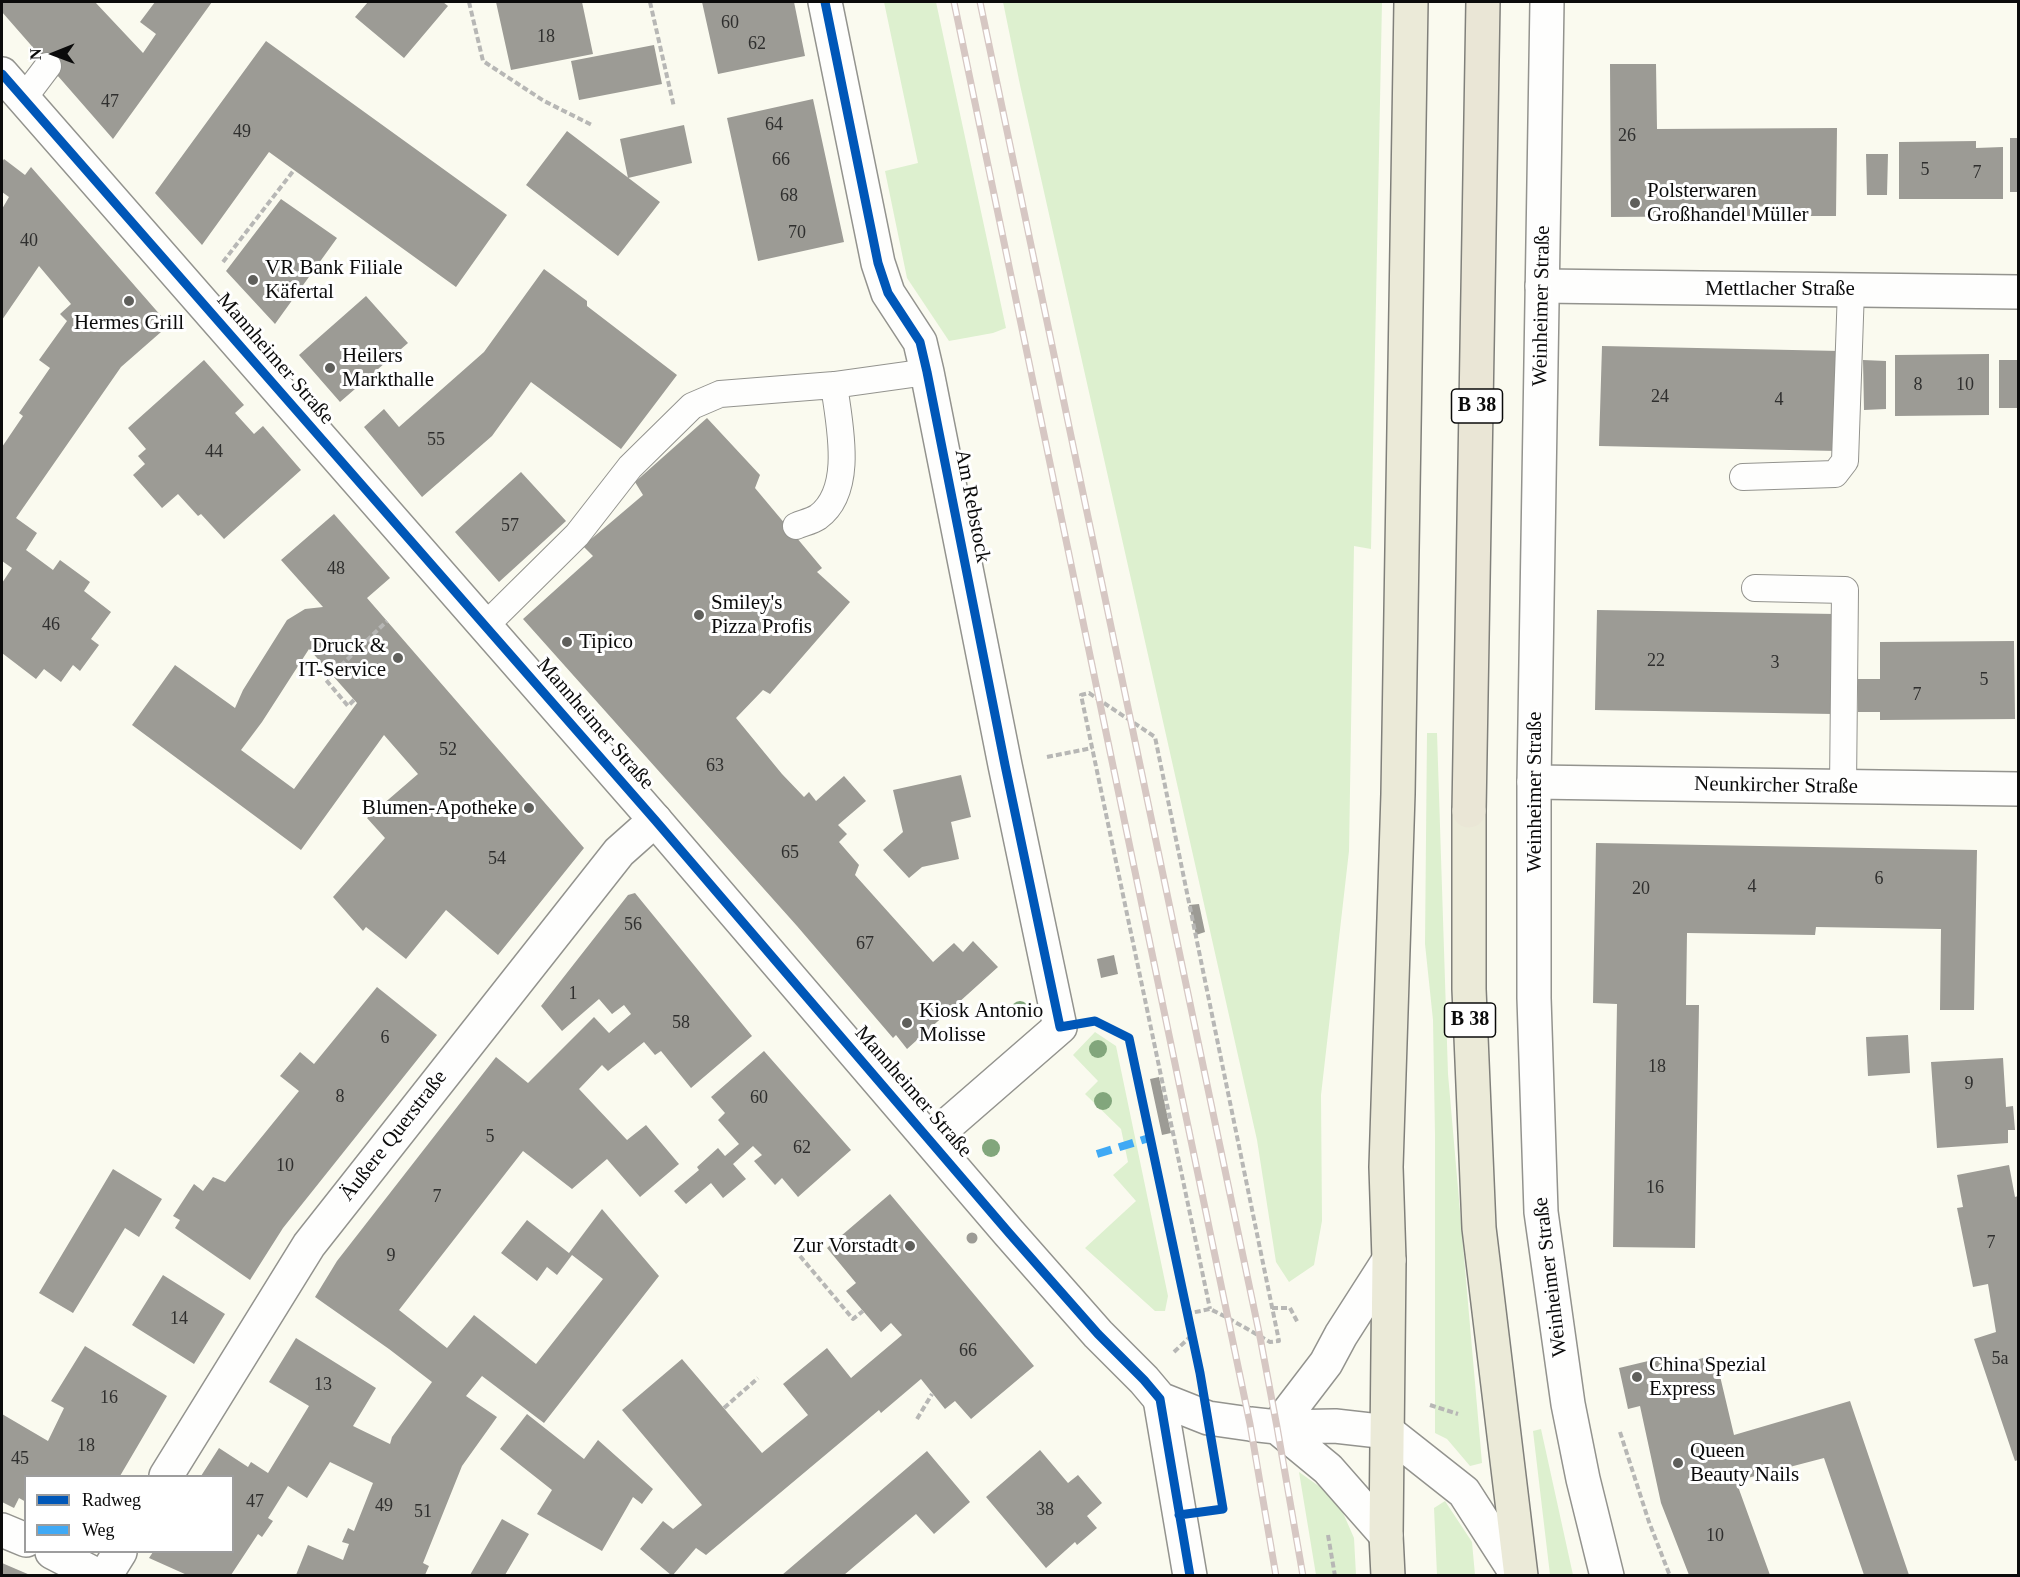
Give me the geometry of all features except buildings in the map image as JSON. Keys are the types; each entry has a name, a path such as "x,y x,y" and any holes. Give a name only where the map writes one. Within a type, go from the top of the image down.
{"highway":[{"name":"B 38","path":"1469,811 1483,2"}],"main road":[{"path":"1388,1575 1386,1534 1389,1260 1386,1167 1398,794 1411,2"},
{"name":"B 38","path":"1469,811 1469,989 1479,1228 1520,1575"}],"street":[{"name":"Am Rebstock","path":"825,2 878,263 888,293 920,342 927,372 1060,1027"},
{"name":"Weinheimer Straße","path":"1547,2 1534,782 1534,998 1541,1212 1568,1404 1583,1479 1607,1575"},
{"name":"Mannheimer Straße","path":"2,74 655,820 1098,1334 1144,1380 1160,1400 1208,1418 1277,1426 1335,1426 1388,1432"},
{"name":"Mettlacher Straße","path":"1542,286 2019,292"},
{"name":"Neunkircher Straße","path":"1534,782 2019,789"},
{"name":"Äußere Querstraße","path":"167,1475 309,1245 619,852 655,820"},
{"path":"930,1140 1060,1027"},
{"path":"1386,1534 1328,1469 1277,1426 1326,1363 1341,1335 1389,1260"},
{"path":"1160,1400 1190,1575"},
{"path":"1388,1432 1464,1492 1520,1575"},
{"path":"2,1530 24,1539"},
{"path":"56,1553 98,1575"},
{"path":"105,1575 119,1553"}],"lane":[{"path":"23,99 48,66"},
{"path":"1743,477 1835,474 1845,461 1851,289"},
{"path":"485,626 577,535 630,467 692,406 720,394 834,385 927,372"},
{"path":"796,526 818,517 830,505 837,490 842,448 834,385"},
{"path":"1755,588 1845,590 1843,787"}],"path":[{"path":"469,2 483,61 544,101 592,125"},
{"path":"650,2 674,107"},
{"path":"197,297 294,170"},
{"path":"354,700 348,706 326,680 387,621"},
{"path":"1186,1314 1210,1309 1270,1342 1279,1341 1155,737 1089,693 1080,695 1210,1309"},
{"path":"1060,1027 1095,1021 1129,1038 1191,1336"},
{"path":"800,1256 854,1319 863,1311"},
{"path":"1272,1308 1290,1308 1300,1327"},
{"path":"724,1408 758,1378"},
{"path":"917,1419 932,1394"},
{"path":"1618,1426 1641,1500 1670,1575"},
{"path":"1328,1534 1335,1575"}],"green space":[{"path":"884,2 936,2 1006,328 993,333 949,341 907,278 885,171 918,163"},
{"path":"1003,2 1382,2 1371,549 1354,546 1349,851 1321,1095 1322,1221 1314,1265 1289,1282 1276,1262 1257,1140"},
{"path":"1427,733 1437,733 1448,1074 1482,1463 1470,1466 1447,1439 1435,1433 1433,1020 1425,944"},
{"path":"1095,1032 1116,1046 1168,1296 1165,1311 1155,1311 1085,1248 1136,1201 1113,1175 1128,1162 1121,1129 1085,1094 1098,1081 1073,1055"},
{"path":"1541,1429 1573,1575 1550,1575 1533,1431"},
{"path":"1299,1472 1337,1499 1354,1538 1356,1575 1316,1575"},
{"path":"1445,1501 1472,1542 1475,1575 1437,1575 1434,1508"}],"railway":[{"path":"954,2 1250,1424 1276,1576"},
{"path":"980,2 1260,1337 1303,1576"}],"marked path":[{"path":"1097,1154 1149,1138"}],"cycle path":[{"path":"825,2 878,263 888,293 920,342 927,372 1060,1027 1095,1021 1129,1038 1200,1373 1223,1509 1179,1515"},
{"path":"2,74 655,820 1009,1233 1098,1334 1160,1399 1190,1576"}],"place":[{"name":"Polsterwaren Großhandel Müller","path":"1635,203"},
{"name":"VR Bank Filiale Käfertal","path":"253,280"},
{"name":"Hermes Grill","path":"129,301"},
{"name":"Heilers Markthalle","path":"330,368"},
{"name":"Smiley's Pizza Profis","path":"699,615"},
{"name":"Tipico","path":"567,642"},
{"name":"Druck & IT-Service","path":"398,658"},
{"name":"Blumen-Apotheke","path":"529,808"},
{"name":"Kiosk Antonio Molisse","path":"907,1023"},
{"name":"Zur Vorstadt","path":"910,1246"},
{"name":"China Spezial Express","path":"1637,1377"},
{"name":"Queen Beauty Nails","path":"1678,1463"}]}
